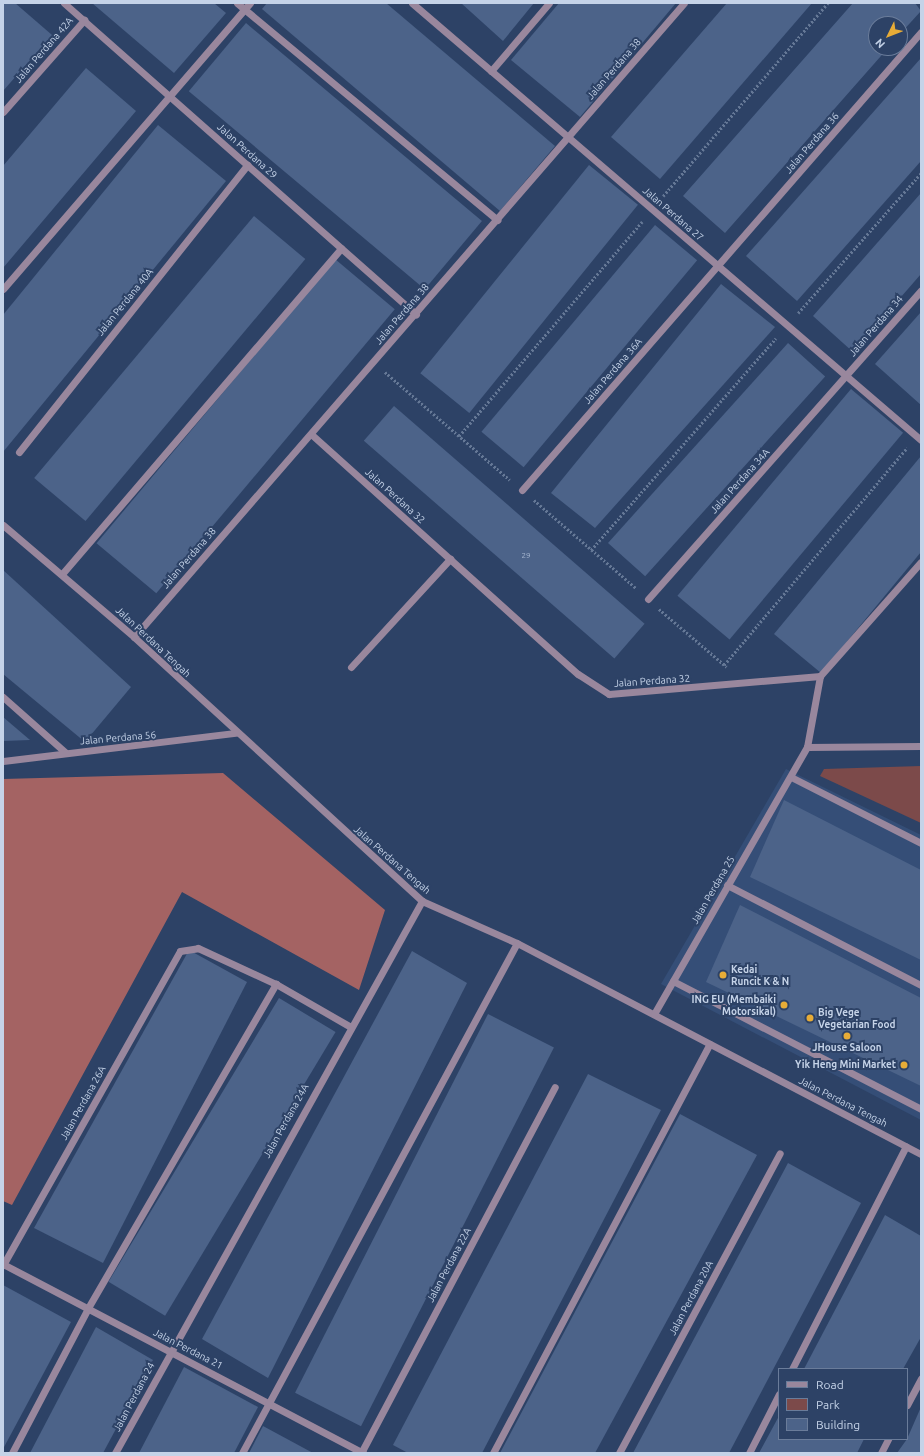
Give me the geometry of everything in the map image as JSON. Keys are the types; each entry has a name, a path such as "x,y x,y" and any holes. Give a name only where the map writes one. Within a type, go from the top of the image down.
{"street":[{"name":"Jalan Perdana 29","path":"64,3 416,314"},
{"path":"237,3 497,220"},
{"path":"3,289 250,3"},
{"name":"Jalan Perdana 27","path":"412,3 919,438"},
{"path":"491,71 549,3"},
{"name":"Jalan Perdana 38","path":"134,637 569,138 684,3"},
{"name":"Jalan Perdana 42A","path":"3,112 84,20"},
{"name":"Jalan Perdana 36","path":"719,266 921,32"},
{"name":"Jalan Perdana 40A","path":"19,452 248,165"},
{"path":"62,574 341,248"},
{"name":"Jalan Perdana 36A","path":"522,490 719,266"},
{"name":"Jalan Perdana 34","path":"847,376 921,290"},
{"name":"Jalan Perdana 34A","path":"648,599 847,376"},
{"name":"Jalan Perdana 32","path":"311,434 578,674 609,694 747,684 820,676"},
{"name":"Jalan Perdana Tengah","path":"3,525 134,637 235,733 422,901 517,943 921,1154"},
{"path":"350,667 450,559"},
{"path":"820,676 921,562"},
{"name":"Jalan Perdana 25","path":"654,1014 727,885 808,747 820,676"},
{"path":"3,696 66,752"},
{"name":"Jalan Perdana 56","path":"3,762 66,752 156,745 235,733"},
{"path":"808,747 921,746"},
{"path":"791,777 921,843"},
{"path":"727,885 921,985"},
{"name":"Jalan Perdana 24A","path":"169,1351 349,1026 422,901"},
{"path":"242,1453 517,943"},
{"name":"Jalan Perdana 26A","path":"3,1265 180,951 198,948 276,984"},
{"path":"673,981 921,1109"},
{"path":"12,1453 88,1308 276,984 349,1026"},
{"path":"493,1453 710,1044"},
{"name":"Jalan Perdana 22A","path":"362,1453 555,1087"},
{"path":"793,1368 906,1146"},
{"name":"Jalan Perdana 20A","path":"619,1453 780,1153"},
{"name":"Jalan Perdana 21","path":"3,1265 270,1403 362,1453"},
{"name":"Jalan Perdana 24","path":"115,1453 169,1351"},
{"path":"908,1403 921,1379"},
{"path":"749,1453 778,1396"},
{"path":"880,1453 887,1440"}],"path":[{"path":"459,436 828,3"},
{"path":"591,550 921,173"},
{"path":"374,362 747,684"},
{"path":"724,665 919,438"}],"shaded area":[{"path":"786,769 921,835 921,1120 661,984"},
{"path":"223,773 385,910 359,990 182,892 12,1205 3,1201 3,779"}],"green space":[{"path":"921,766 921,823 820,776 824,769"}],"building":[{"path":"3,3 15,3 52,35 3,91"},
{"path":"92,3 214,3 226,13 174,73"},
{"path":"267,3 386,3 555,146 500,211 262,9"},
{"path":"461,3 534,3 503,41"},
{"path":"559,3 676,3 580,117 511,60"},
{"path":"727,3 812,3 660,179 611,137"},
{"path":"853,3 915,3 921,11 908,25 908,16 868,16 868,56 881,56 725,233 683,196"},
{"path":"246,23 482,221 425,289 189,91"},
{"path":"921,58 921,161 797,301 746,256"},
{"path":"86,68 136,111 3,268 3,166"},
{"path":"158,125 226,181 3,452 3,315"},
{"path":"589,165 638,205 469,413 420,373"},
{"path":"921,193 921,274 853,352 813,316"},
{"path":"254,216 305,259 85,521 34,478"},
{"path":"655,225 697,260 524,467 481,432"},
{"path":"335,259 395,309 156,593 97,543"},
{"path":"721,284 775,327 595,528 551,493"},
{"path":"921,312 921,405 875,364"},
{"path":"788,343 825,376 645,576 608,543"},
{"path":"851,389 903,433 730,640 677,596"},
{"path":"394,406 645,624 614,659 364,441"},
{"path":"921,456 921,552 821,673 774,634"},
{"path":"3,570 131,687 85,742 3,674"},
{"path":"3,717 30,740 3,741"},
{"path":"784,800 921,870 921,960 750,877"},
{"path":"740,905 921,998 921,1086 706,982"},
{"path":"189,950 247,982 103,1263 34,1228"},
{"path":"412,951 467,983 268,1378 202,1339"},
{"path":"279,998 336,1032 165,1316 109,1282"},
{"path":"488,1014 554,1048 361,1426 295,1393"},
{"path":"588,1074 661,1110 482,1453 408,1453 393,1445"},
{"path":"680,1114 757,1155 595,1453 500,1453"},
{"path":"788,1163 861,1203 729,1453 633,1453"},
{"path":"885,1215 921,1236 921,1337 904,1368 805,1368"},
{"path":"3,1285 71,1322 3,1449"},
{"path":"96,1327 153,1360 103,1453 30,1453"},
{"path":"184,1367 258,1407 234,1453 139,1453"},
{"path":"921,1407 921,1453 897,1453 906,1440 908,1440 908,1437"},
{"path":"778,1418 778,1440 864,1440 857,1453 759,1453"},
{"path":"263,1426 313,1453 249,1453"}],"place":[{"name":"Kedai Runcit K & N","path":"723,975"},
{"name":"ING EU (Membaiki Motorsikal)","path":"784,1005"},
{"name":"Big Vege Vegetarian Food","path":"810,1018"},
{"name":"JHouse Saloon","path":"847,1036"},
{"name":"Yik Heng Mini Market","path":"904,1065"}]}
